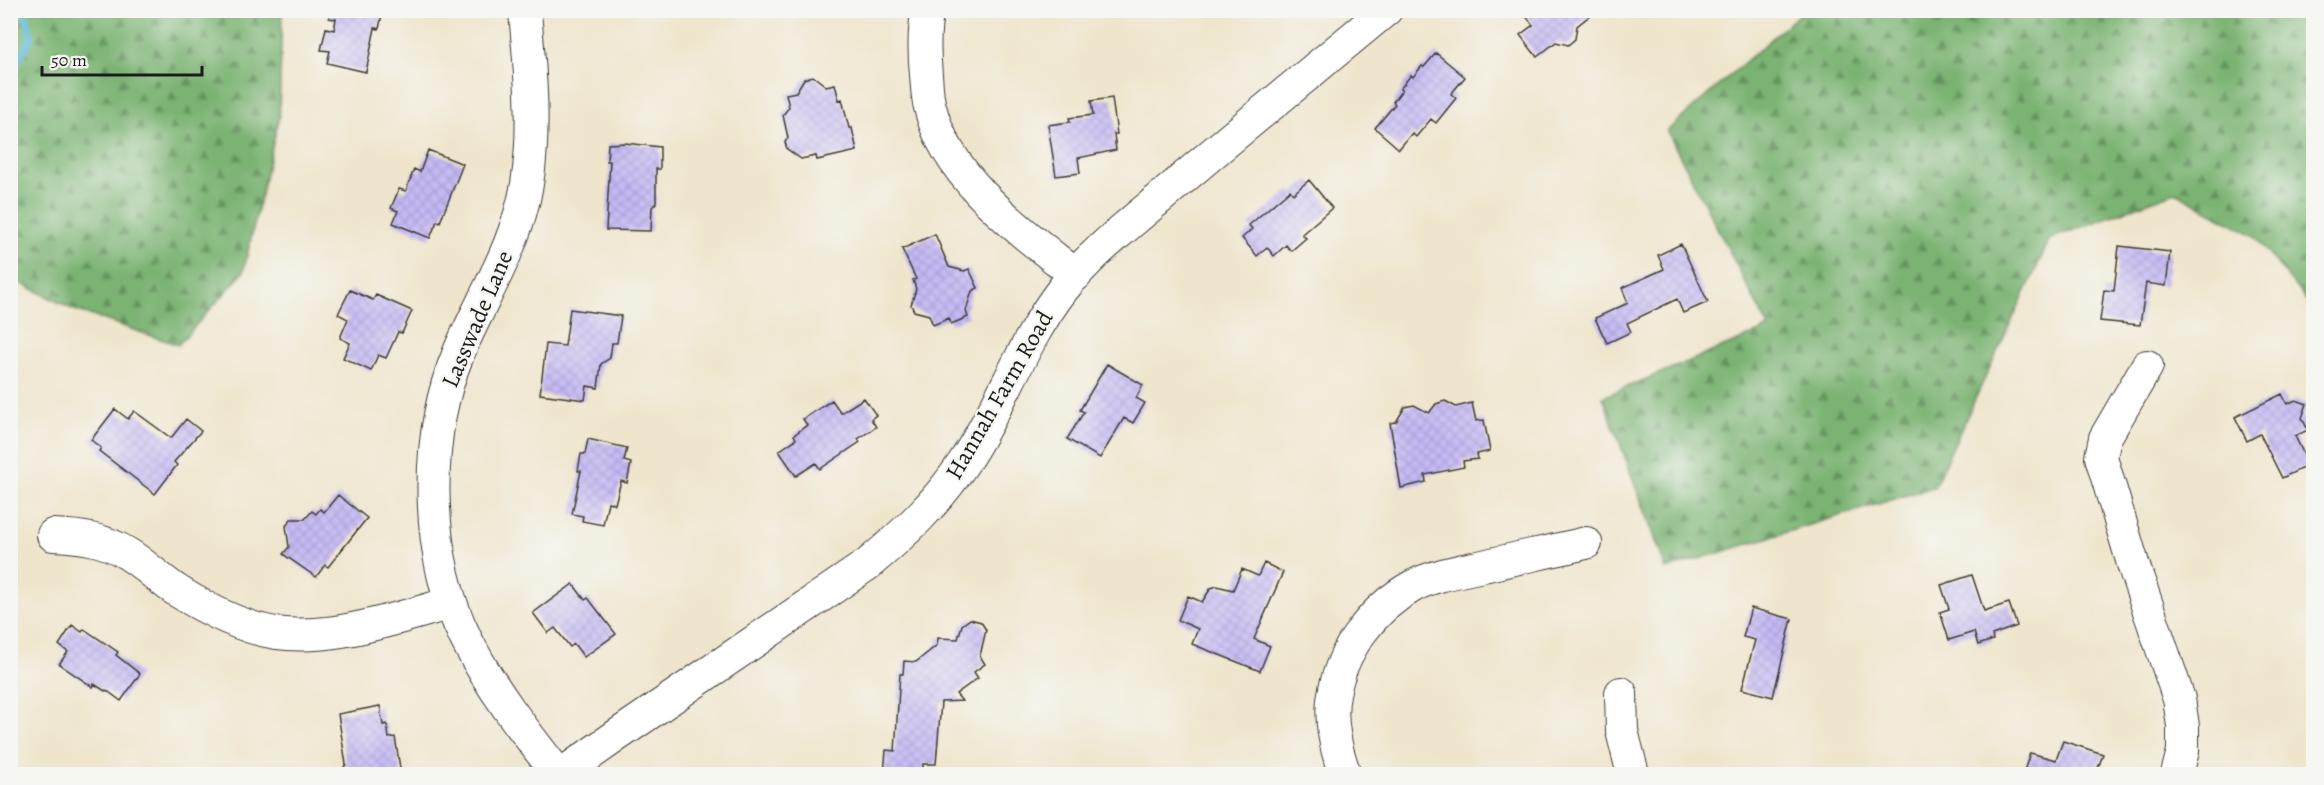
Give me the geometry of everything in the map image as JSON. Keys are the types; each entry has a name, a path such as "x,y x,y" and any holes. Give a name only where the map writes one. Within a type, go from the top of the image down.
{"street":[{"path":"928,10 925,27 925,65 929,107 954,162 974,185 1022,231 1076,275"},
{"name":"Hannah Farm Road","path":"562,774 671,697 868,564 905,533 937,499 964,463 1039,324 1076,275 1102,248 1234,135 1386,10"},
{"name":"Lasswade Lane","path":"525,12 531,102 527,184 518,221 499,272 459,352 445,390 434,465 436,519 440,562 451,603 466,639 524,730 558,774"},
{"path":"2147,366 2105,438 2101,457 2134,567 2179,699 2183,726 2183,751 2177,774"},
{"path":"53,535 81,536 104,542 127,553 178,591 215,612 249,626 276,633 304,634 336,631 451,603"},
{"path":"1345,774 1334,736 1333,695 1352,645 1377,612 1413,586 1453,572 1586,543"},
{"path":"1621,693 1622,731 1633,774"}],"path":[{"path":"2307,10 2313,22"}],"green space":[{"path":"1804,10 2313,11 2313,309 2255,236 2175,192 2050,239 1934,487 1666,569 1603,397 1769,328 1667,131"},
{"path":"10,11 282,11 279,117 243,273 178,345 72,309 11,278"}],"building":[{"path":"330,10 383,10 379,29 375,28 366,72 327,63 330,51 321,50 326,28 334,30 336,19 329,18"},
{"path":"1521,10 1597,10 1577,26 1575,39 1568,45 1556,42 1537,57 1520,35 1533,25"},
{"path":"1436,53 1465,77 1451,94 1456,98 1436,123 1431,119 1416,137 1412,133 1399,149 1375,128 1395,104 1393,102 1402,90 1400,89 1411,75 1413,77"},
{"path":"813,76 826,86 835,84 839,100 842,99 849,128 852,128 857,151 817,160 816,156 801,159 787,149 785,142 788,138 783,115 789,107 786,94 796,92 804,79"},
{"path":"1112,98 1117,134 1114,134 1116,150 1078,158 1080,173 1056,176 1048,125 1070,122 1069,118 1093,115 1091,101"},
{"path":"625,143 660,147 660,169 656,169 656,203 652,207 651,231 606,230 610,161 607,161 608,144"},
{"path":"428,150 463,164 440,222 437,221 430,238 393,223 398,211 391,208 399,189 406,191 414,169 420,172"},
{"path":"1309,180 1332,208 1302,234 1306,238 1291,251 1286,245 1274,256 1267,247 1257,256 1242,238 1252,229 1249,225 1290,190 1293,194"},
{"path":"935,234 949,267 964,271 969,269 978,288 972,291 966,311 968,317 951,324 949,318 933,325 929,315 914,311 911,305 916,289 913,280 916,279 902,249"},
{"path":"1681,244 1708,302 1683,313 1677,299 1627,323 1631,332 1607,343 1595,318 1628,303 1622,288 1664,269 1658,255"},
{"path":"2119,246 2170,252 2166,286 2146,283 2140,325 2100,321 2104,290 2114,291"},
{"path":"350,290 373,300 376,295 412,311 402,333 398,332 386,358 378,355 371,371 343,358 350,343 340,338 348,319 338,314"},
{"path":"570,309 621,316 617,343 612,343 610,358 601,364 598,388 587,386 585,400 540,394 546,344 565,346"},
{"path":"1107,364 1143,385 1136,398 1145,403 1133,423 1124,418 1100,458 1067,439 1084,412 1080,410"},
{"path":"2282,394 2287,404 2296,400 2307,404 2302,418 2308,430 2295,436 2309,465 2282,478 2260,434 2247,441 2235,417"},
{"path":"864,398 876,415 871,419 876,427 858,439 860,442 820,469 816,463 796,476 779,451 796,439 794,435 807,425 803,419 832,400 841,413"},
{"path":"1445,401 1456,407 1472,403 1476,421 1484,420 1490,451 1477,454 1478,459 1463,461 1464,467 1425,475 1426,482 1401,488 1390,423 1396,422 1405,407 1414,405 1429,413 1436,404"},
{"path":"115,409 128,419 134,411 171,438 186,419 201,431 174,462 177,465 155,494 99,451 101,448 91,440"},
{"path":"588,439 627,448 624,461 631,463 627,483 621,481 615,504 608,502 603,525 582,521 583,516 572,514 581,471 578,471 581,454 585,454"},
{"path":"338,495 367,518 328,567 325,565 316,577 283,554 289,547 286,526 291,519 305,519 312,511 316,514 320,509 324,512"},
{"path":"1264,563 1283,572 1254,639 1270,646 1260,671 1192,644 1198,629 1178,620 1188,596 1202,602 1211,588 1217,586 1233,590 1242,569 1258,576"},
{"path":"1972,575 1984,611 2009,603 2017,626 1992,635 1993,640 1978,645 1974,632 1949,640 1940,612 1949,609 1941,585"},
{"path":"573,584 585,600 588,598 616,634 584,657 574,644 570,647 555,628 548,633 533,613"},
{"path":"1751,608 1792,619 1773,697 1742,689 1755,640 1743,637"},
{"path":"970,619 981,622 986,630 980,656 985,664 974,672 978,678 956,694 962,701 941,702 936,764 923,764 923,774 884,774 886,750 895,751 900,674 903,674 904,661 916,662 937,645 938,638 958,639 962,625"},
{"path":"72,625 82,632 84,629 118,652 116,655 140,674 121,701 94,684 93,687 59,664 68,652 59,645"},
{"path":"380,706 383,725 387,724 389,738 395,737 401,774 340,774 346,764 338,714"},
{"path":"2063,741 2103,754 2096,774 2023,774 2030,753 2056,760"}],"waterway":[{"path":"10,75 31,38 25,10"}]}
